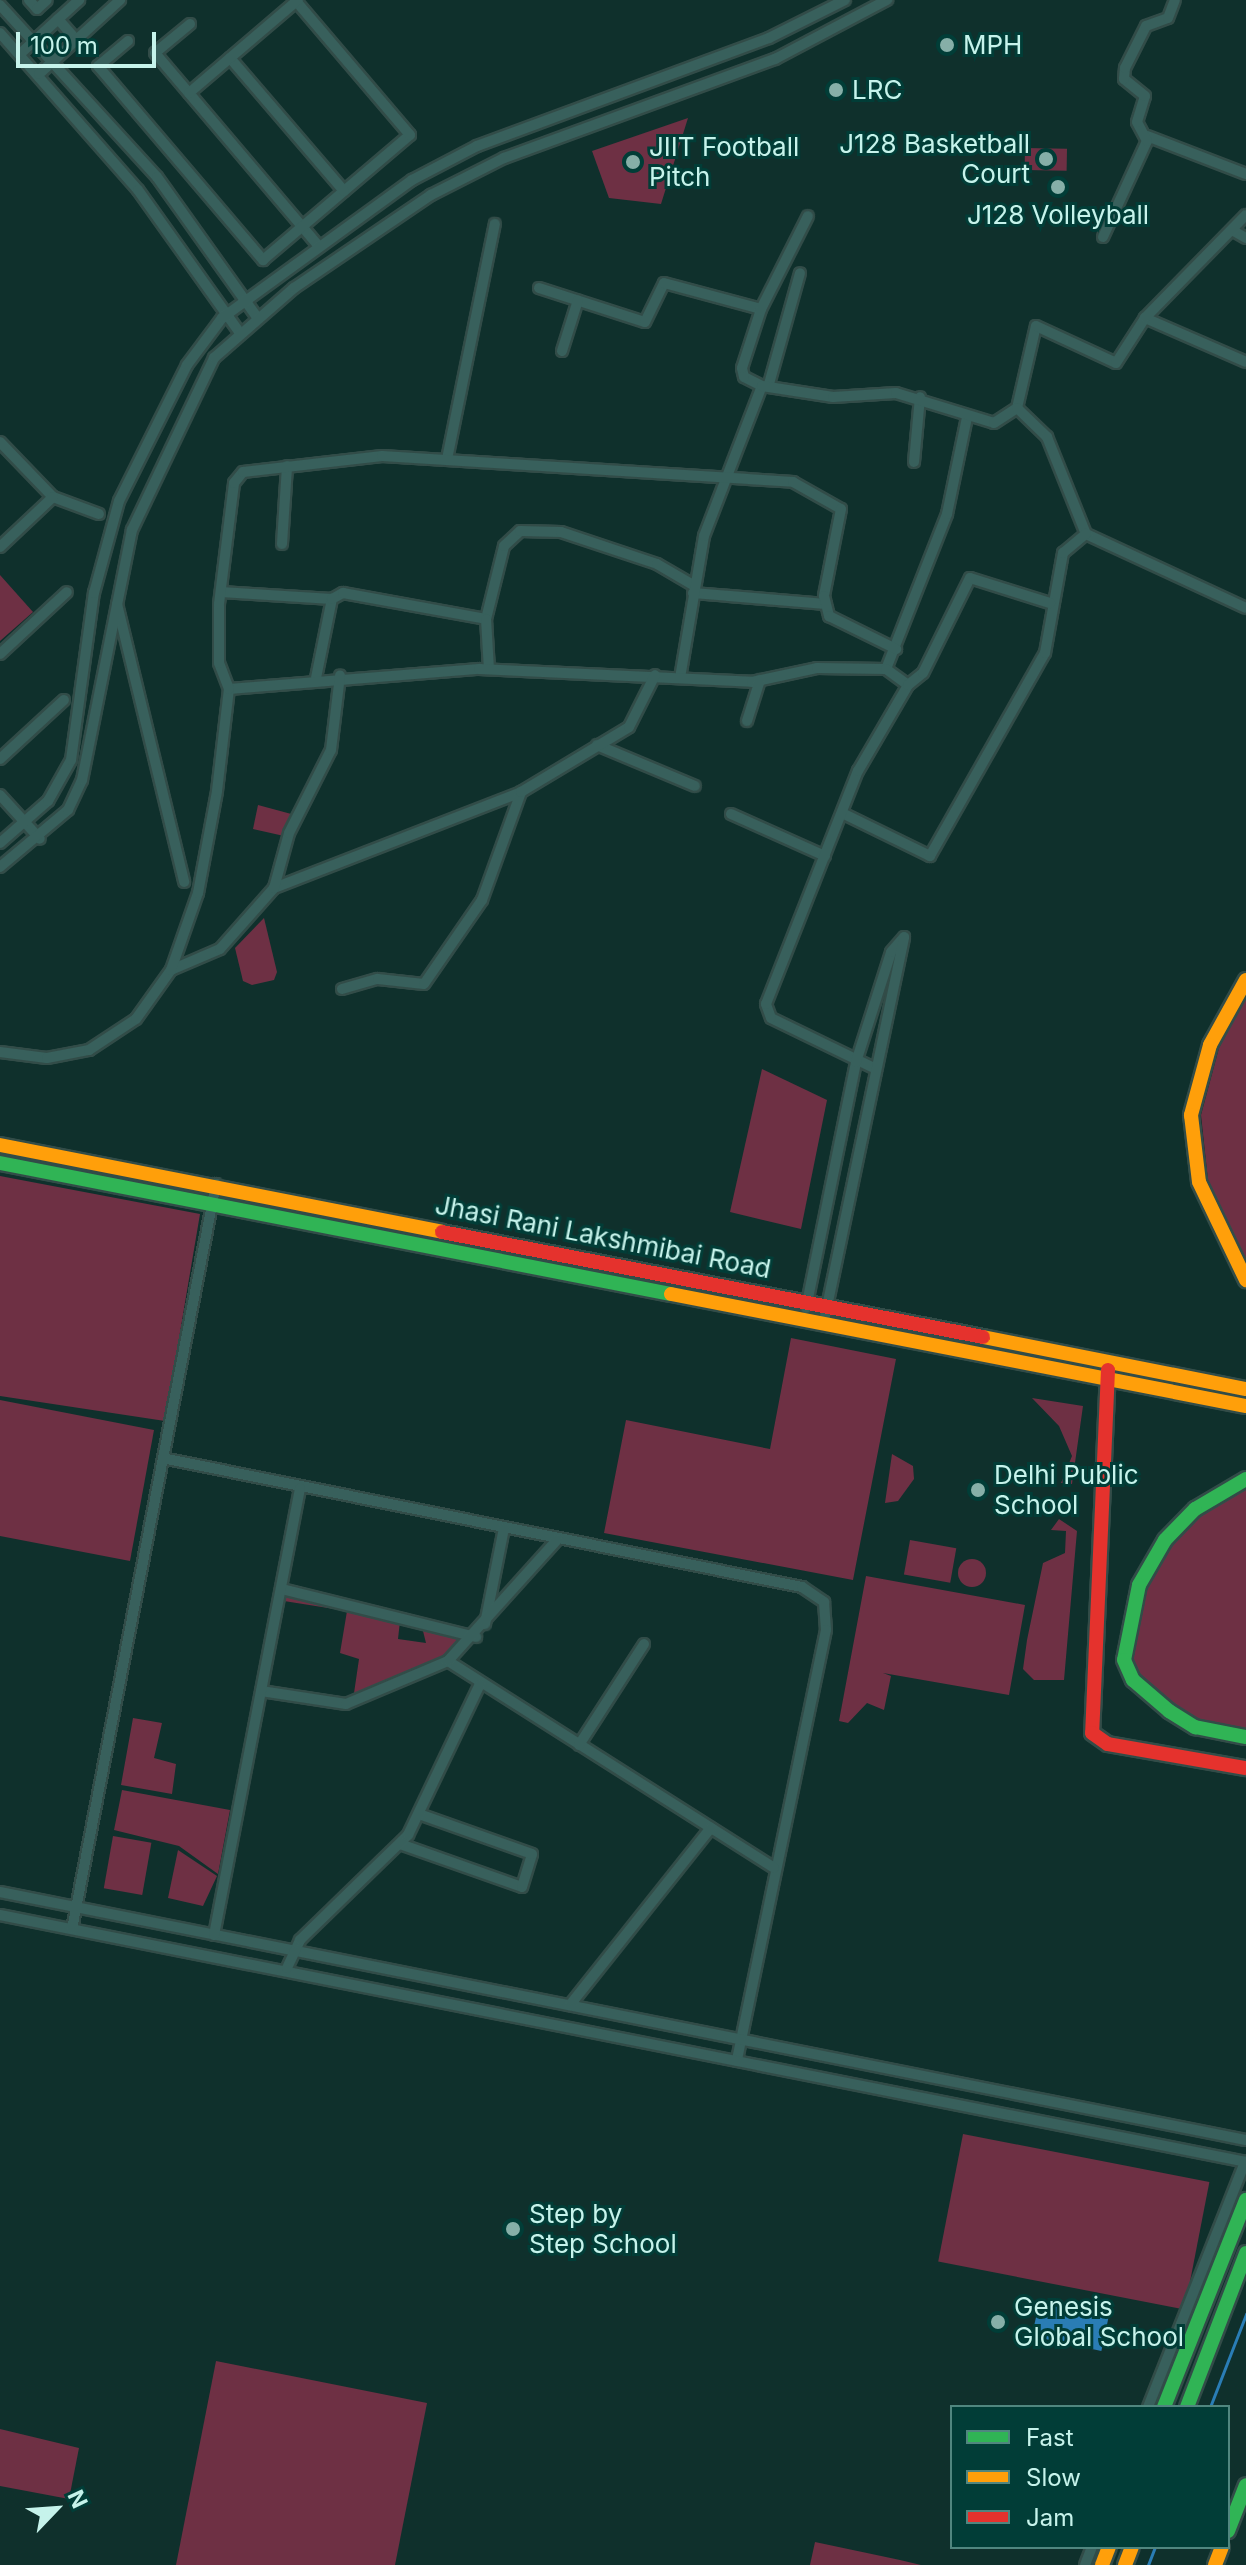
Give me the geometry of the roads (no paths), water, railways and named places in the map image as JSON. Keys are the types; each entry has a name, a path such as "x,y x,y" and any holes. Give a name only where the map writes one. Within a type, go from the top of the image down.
{"main road":[{"path":"1246,980 1210,1045 1191,1115 1199,1182 1246,1280"},
{"name":"Jhasi Rani Lakshmibai Road","path":"0,1145 216,1184 1246,1406"},
{"name":"Jhasi Rani Lakshmibai Road","path":"0,1163 806,1310"},
{"name":"Jhasi Rani Lakshmibai Road","path":"825,1314 1109,1362 1246,1389"},
{"path":"1109,1362 1092,1733 1108,1744 1246,1768"},
{"path":"1246,1479 1195,1509 1165,1540 1139,1585 1124,1660 1133,1680 1169,1711 1195,1727 1246,1737"},
{"path":"1165,2405 1246,2200"},
{"path":"1188,2405 1246,2253"},
{"path":"1230,2526 1246,2485"}],"street":[{"path":"29,0 37,9 47,0"},
{"path":"21,53 79,0"},
{"path":"39,74 120,0"},
{"path":"0,843 28,825 71,760 94,593 119,501 187,365 228,314 318,245 412,180 575,108 769,38 845,0"},
{"path":"0,867 40,839 68,810 96,735 116,600 132,530 193,390 240,333 257,317 431,195 585,128 775,59 887,0"},
{"path":"1175,0 1168,18 1146,26 1124,75 1144,92 1137,122 1147,136 1246,174"},
{"path":"128,41 98,66 263,260 410,135 297,1 189,93"},
{"path":"0,5 54,60 157,177 257,317"},
{"path":"58,19 76,40"},
{"path":"190,24 155,53 318,245"},
{"path":"0,33 21,53 138,190 240,333"},
{"path":"230,58 344,191"},
{"path":"575,108 585,128"},
{"path":"1103,237 1147,136"},
{"path":"808,216 761,309 742,372 766,385 833,397 920,397 967,417 994,423 1017,408 1036,326 1112,364 1145,318 1246,215"},
{"path":"447,459 495,224"},
{"path":"1232,230 1246,238"},
{"path":"680,678 693,589 724,480 766,385 800,273"},
{"path":"539,288 645,322 664,283 761,309"},
{"path":"562,351 578,300"},
{"path":"1145,318 1246,362"},
{"path":"914,462 920,397"},
{"path":"1017,408 1052,445 1086,534 1246,608"},
{"path":"886,669 947,514 967,417"},
{"path":"0,442 53,497 99,514"},
{"path":"0,1052 47,1058 89,1050 136,1019 171,970 207,851 229,689 217,640 237,476 287,466 382,456 793,482 841,509 826,604 829,616 896,649"},
{"path":"282,544 287,466"},
{"path":"0,547 53,497"},
{"path":"489,669 486,619 504,546 520,531 561,532 657,564 693,589 791,607 826,604"},
{"path":"842,813 930,856 1045,653 1050,603 1066,548 1086,534"},
{"path":"874,1068 856,1062 765,1009 842,813 908,685 923,673 970,578 1050,603"},
{"path":"0,654 67,592"},
{"path":"221,592 332,599 343,593 486,619"},
{"path":"316,678 332,599"},
{"path":"116,600 184,882"},
{"path":"229,689 340,676 489,669 760,680 783,673 886,669 908,685"},
{"path":"274,886 521,792 639,718 655,675"},
{"path":"171,970 220,949 274,886 289,833 331,750 340,676"},
{"path":"747,721 760,680"},
{"path":"0,759 64,700"},
{"path":"597,745 695,786"},
{"path":"342,989 378,979 424,984 482,900 521,792"},
{"path":"0,795 40,839"},
{"path":"731,814 825,856"},
{"path":"806,1310 856,1062 891,952 904,937 905,957 874,1068 825,1314"},
{"path":"72,1929 167,1459 216,1184"},
{"path":"167,1459 802,1587 824,1602 826,1630 774,1868 737,2061"},
{"path":"214,1935 300,1488"},
{"path":"485,1626 504,1528"},
{"path":"261,1691 346,1704 448,1661 476,1637 558,1539"},
{"path":"282,1589 476,1637"},
{"path":"579,1745 644,1644"},
{"path":"448,1661 774,1868"},
{"path":"287,1968 293,1950 400,1844 419,1814 480,1684"},
{"path":"400,1844 522,1887 532,1854 419,1814"},
{"path":"570,2005 711,1828"},
{"path":"0,1892 1246,2140"},
{"path":"0,1915 287,1968 1245,2162 1149,2405"}],"water":[{"path":"1039,2303 1108,2318 1101,2351 1032,2336"}],"waterway":[{"path":"1211,2405 1246,2314"},
{"path":"1148,2565 1154,2549"}],"place":[{"name":"MPH","path":"947,45"},
{"name":"LRC","path":"836,90"},
{"name":"J128 Basketball Court","path":"1046,159"},
{"name":"JIIT Football Pitch","path":"633,162"},
{"name":"J128 Volleyball","path":"1058,187"},
{"name":"Delhi Public School","path":"978,1490"},
{"name":"Step by Step School","path":"513,2229"},
{"name":"Genesis Global School","path":"998,2322"}]}
